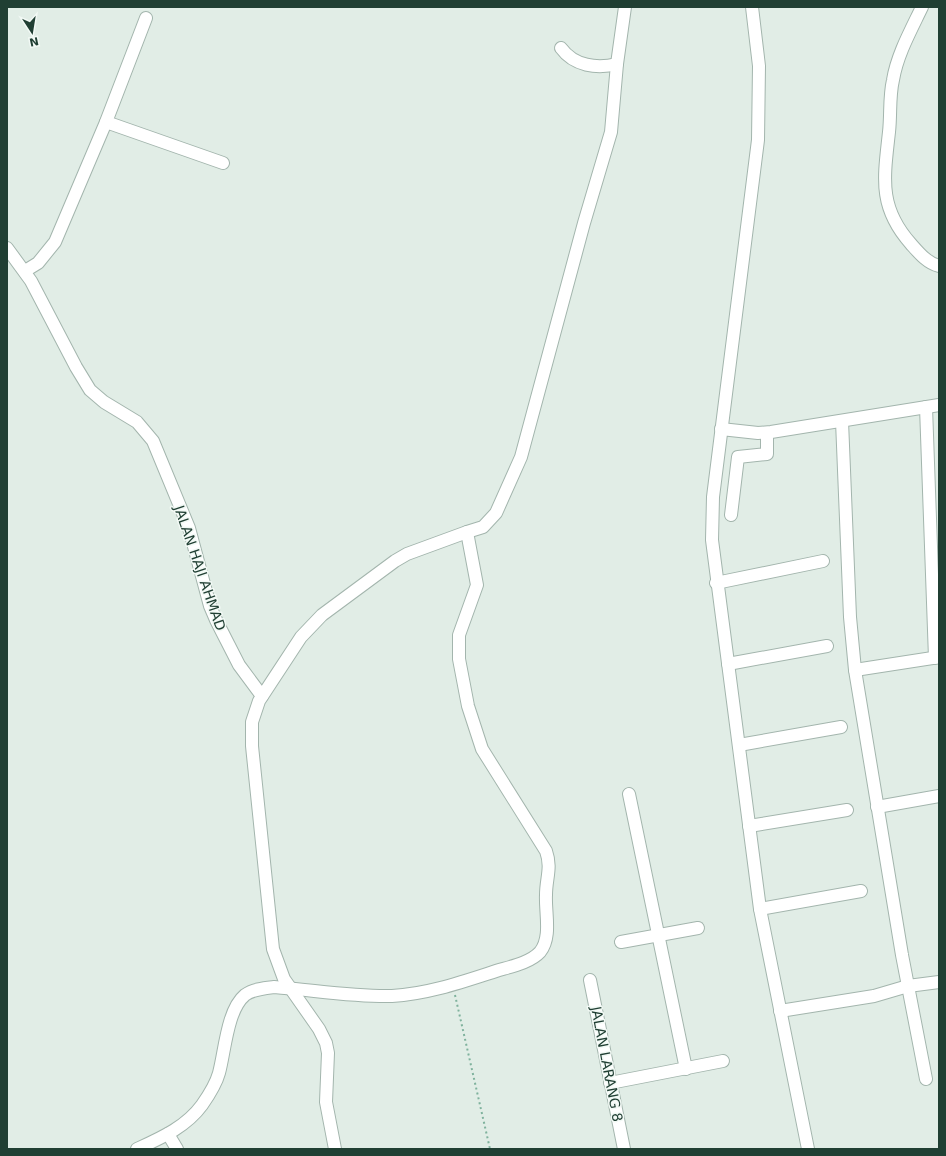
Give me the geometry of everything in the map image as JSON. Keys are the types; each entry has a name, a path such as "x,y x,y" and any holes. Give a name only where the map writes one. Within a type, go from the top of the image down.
{"street":[{"path":"335,1149 326,1102 328,1053 326,1043 319,1029 289,988 280,971 273,949 252,746 252,722 262,696 278,674 301,637 322,615 395,560 407,554 483,527 496,513 521,457 584,223 611,132 617,64 625,7"},
{"path":"752,7 759,66 758,140 711,523 716,583 760,909 808,1149"},
{"path":"922,7 906,43 893,80 884,178 889,209 897,227 923,258 932,265 939,266"},
{"path":"25,271 38,263 55,242 106,122 146,18"},
{"path":"561,48 565,54 580,63 590,66 604,68 617,64"},
{"path":"106,122 223,163"},
{"name":"JALAN HAJI AHMAD","path":"7,248 25,271 76,367 90,390 104,402 137,422 153,441 189,528 210,606 238,665 262,696"},
{"path":"722,429 767,433 939,405"},
{"path":"855,670 937,657 934,490 926,407"},
{"path":"842,421 850,617 855,670 908,986 926,1079"},
{"path":"731,514 738,456 767,454 767,433"},
{"path":"137,1149 168,1134 187,1122 202,1106 219,1074 233,1014 238,1004 246,995 262,988 289,988 358,995 393,996 417,993 453,986 522,962 539,953 545,943 547,930 546,895 550,862 546,851 482,749 468,706 459,659 459,635 477,585 467,532"},
{"path":"716,583 823,561"},
{"path":"728,664 827,646"},
{"path":"739,745 841,727"},
{"path":"629,794 686,1069"},
{"path":"877,807 939,796"},
{"path":"749,826 847,810"},
{"path":"760,909 861,891"},
{"path":"621,942 698,928"},
{"name":"JALAN LARANG 8","path":"590,980 624,1149"},
{"path":"780,1011 874,996 908,986 939,982"},
{"path":"610,1083 723,1061"},
{"path":"168,1134 177,1149"}],"path":[{"path":"453,986 490,1149"}]}
